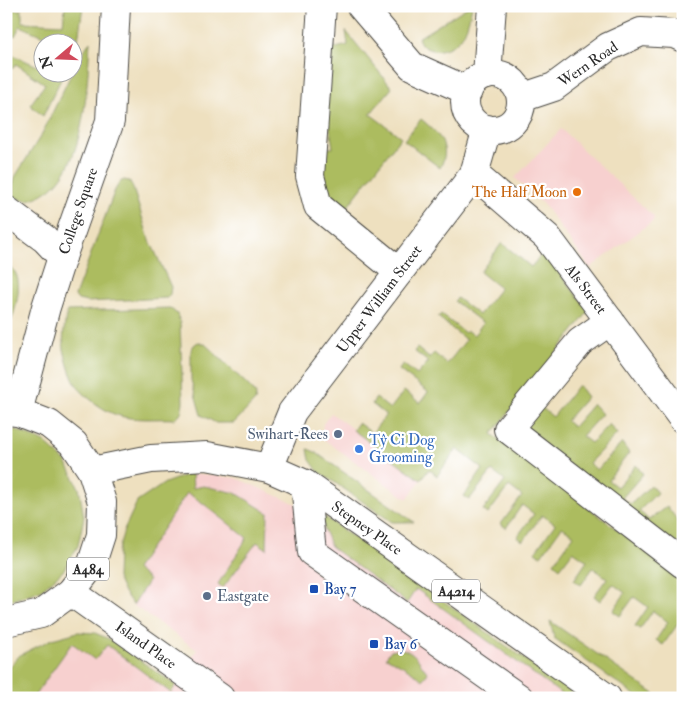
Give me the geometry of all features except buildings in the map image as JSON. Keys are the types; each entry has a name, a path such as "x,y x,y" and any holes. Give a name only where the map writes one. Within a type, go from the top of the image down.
{"street":[{"name":"College Square","path":"12,411 62,257 110,121 116,6"},
{"path":"322,6 310,176 318,206 399,272"},
{"path":"361,6 412,66 477,83 496,74 505,76 513,82 521,98 518,116 512,123 496,130 478,126 471,119 466,101 477,83 492,6"},
{"name":"Wern Road","path":"521,98 554,87 608,47 641,32 674,34 683,38"},
{"name":"Upper William Street","path":"269,468 292,412 474,174 487,129"},
{"name":"Als Street","path":"474,174 547,237 683,419"},
{"path":"6,210 45,239 62,257"},
{"path":"610,321 580,342 508,429 683,564"},
{"name":"A484","path":"6,622 40,614 71,592 90,566 101,535 102,502 92,471 74,444 48,424 12,411"},
{"name":"Stepney Place","path":"92,471 150,459 207,456 269,468 305,484 607,698"},
{"path":"305,484 312,552 519,698"},
{"name":"Island Place","path":"71,592 220,698"}],"shaded area":[{"name":"The Half Moon","path":"561,129 654,217 653,221 590,268 544,205 515,178"},
{"path":"331,413 421,480 407,499 322,438 323,424"},
{"path":"192,473 236,478 322,515 580,698 6,698 6,671 20,655 52,639 78,632 95,633 109,639 176,684 197,650 133,605 117,578 118,551 124,530 137,502 165,483"}],"green space":[{"path":"65,6 83,6 79,32 34,32 20,26 15,36 6,32 6,9 22,10 22,22 63,24"},
{"path":"469,6 472,6 467,27 461,38 451,46 445,49 433,50 427,49 421,44 418,38"},
{"path":"346,31 392,88 370,114 401,137 342,214 326,197 319,148 333,148 329,122 326,118 332,46 336,48 348,45"},
{"path":"90,41 85,102 81,125 76,147 68,166 57,183 43,194 28,200 14,197 13,186 15,177 43,132 67,82 82,82 82,54"},
{"path":"6,52 32,64 32,75 16,64 12,69 6,65"},
{"path":"42,82 60,82 43,116 30,105 45,84"},
{"path":"421,119 438,135 444,147 440,168 404,140"},
{"path":"124,180 129,181 132,185 148,236 171,287 170,294 167,298 87,302 78,300 75,296 115,190 120,182"},
{"path":"502,243 531,267 542,254 550,261 589,311 492,434 683,580 683,617 663,645 656,640 668,622 653,611 640,629 635,626 648,607 634,597 620,616 613,611 625,593 613,584 600,601 594,596 607,578 593,568 581,585 574,580 587,561 573,551 560,568 554,563 574,535 562,527 541,556 535,552 555,524 542,515 523,541 517,537 534,514 522,505 506,528 501,524 522,496 509,486 488,514 483,510 505,481 492,471 469,500 464,496 483,469 457,449 437,476 429,469 421,480 353,430 358,423 372,433 386,415 372,404 376,398 390,409 404,391 420,403 428,392 399,370 403,364 417,375 428,362 414,351 417,348 429,358 434,353 447,364 466,340 438,317 441,314 465,333 467,331 474,335 483,323 454,301 457,298 479,315 500,288 480,272"},
{"path":"6,264 15,272 18,294 12,320 6,333"},
{"path":"170,308 177,314 180,322 183,402 181,413 174,419 123,417 99,406 80,390 72,376 63,344 67,311"},
{"path":"198,342 205,344 256,395 255,401 234,423 216,423 201,415 191,380 191,350"},
{"path":"578,385 587,397 566,421 573,427 593,404 602,414 582,436 591,443 609,424 617,434 589,463 597,470 622,443 629,453 608,480 617,487 636,465 643,474 622,498 631,504 651,485 657,493 639,511 649,520 667,506 683,528 683,541 676,547 523,430 542,408 553,417"},
{"path":"6,430 17,430 44,442 66,462 79,488 84,517 78,546 63,571 41,590 13,600 6,600"},
{"path":"308,449 414,522 392,522 318,471 310,460"},
{"path":"192,473 193,488 204,486 236,493 268,513 267,549 257,542 223,588 218,584 247,538 187,493 136,569 149,580 133,605 117,578 118,551 124,530 137,502 165,483"},
{"path":"322,515 580,698 567,698 416,589 407,603 331,547 324,530"},
{"path":"550,621 660,698 639,698 554,638"},
{"path":"78,632 95,633 109,639 176,685 171,693 107,645 95,660 72,643 33,698 6,698 6,671 20,655 52,639"},
{"path":"400,649 413,654 428,673 422,680 410,670 386,657 391,650"}],"place":[{"name":"The Half Moon","path":"577,192"},
{"name":"Swihart-Rees","path":"338,434"},
{"name":"Tŷ Ci Dog Grooming","path":"359,449"},
{"name":"Bay 7","path":"314,589"},
{"name":"Eastgate","path":"207,596"},
{"name":"Bay 6","path":"374,644"}]}
